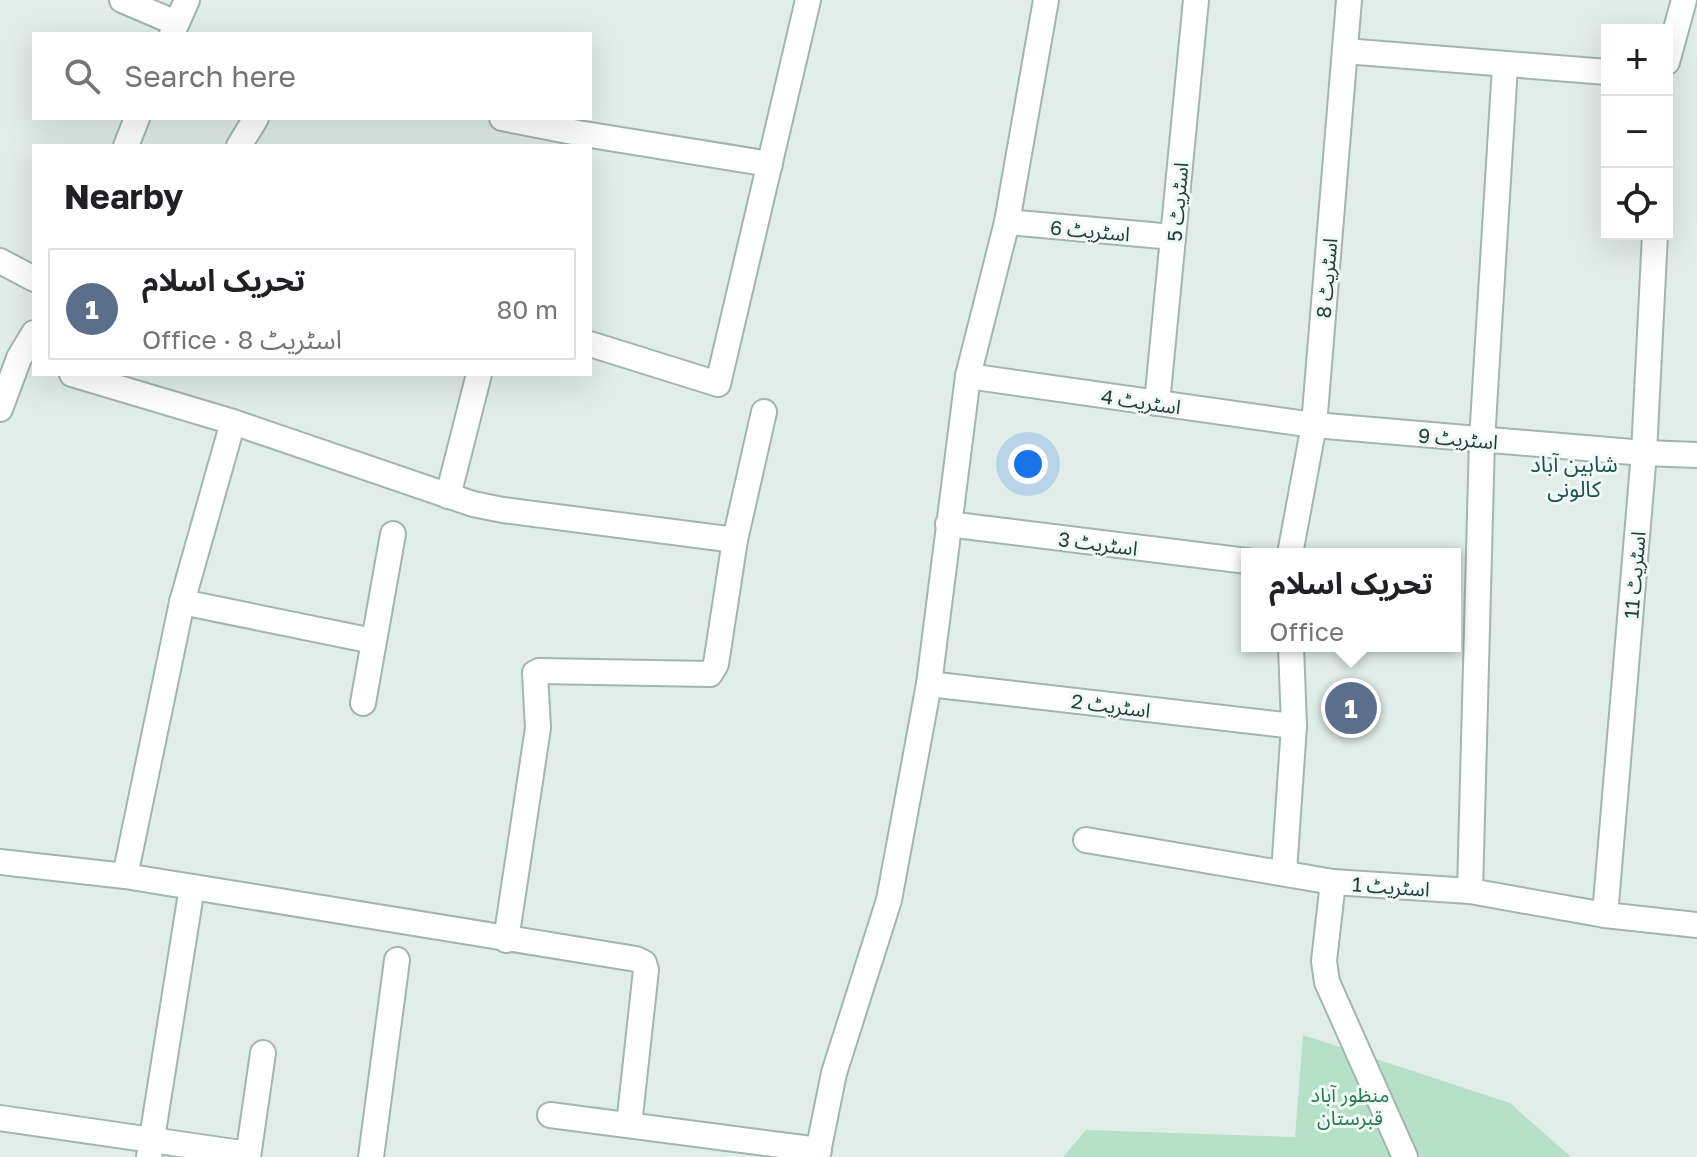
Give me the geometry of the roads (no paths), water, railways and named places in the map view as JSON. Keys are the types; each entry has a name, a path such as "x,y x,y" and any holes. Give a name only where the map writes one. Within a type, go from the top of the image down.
{"street":[{"path":"122,0 174,29 187,0"},
{"path":"592,345 718,384 808,0"},
{"path":"550,1115 818,1153 834,1073 889,900 929,684 968,376 1007,222 1046,0"},
{"name":"اسٹریٹ 5","path":"1157,403 1196,0"},
{"name":"اسٹریٹ 8","path":"1291,548 1314,425 1349,0"},
{"path":"1673,40 1684,0"},
{"path":"1345,51 1601,72"},
{"path":"1470,891 1482,440 1505,66"},
{"path":"127,144 136,120"},
{"path":"240,144 255,120"},
{"path":"512,120 770,164"},
{"name":"اسٹریٹ 6","path":"1007,222 1173,237"},
{"name":"اسٹریٹ 11","path":"1605,915 1644,453 1655,240"},
{"path":"0,261 32,278"},
{"path":"0,409 26,360 32,340"},
{"path":"79,376 233,422 448,496 503,510 735,540"},
{"path":"448,496 478,376"},
{"name":"اسٹریٹ 4","path":"968,376 1314,425"},
{"path":"506,940 538,728 535,673 570,670 710,674 716,664 735,540 764,412"},
{"path":"125,876 182,602 233,422"},
{"name":"اسٹریٹ 9","path":"1314,425 1697,455"},
{"name":"اسٹریٹ 3","path":"948,524 1241,560"},
{"path":"363,703 393,534"},
{"path":"182,602 373,641"},
{"path":"1284,872 1294,726 1291,652"},
{"name":"اسٹریٹ 2","path":"929,684 1294,726"},
{"name":"اسٹریٹ 1","path":"1086,840 1333,882 1470,891 1605,915 1697,925"},
{"path":"0,862 125,876 636,959 644,963 646,970 629,1125"},
{"path":"1333,882 1324,961 1327,982 1405,1157"},
{"path":"150,1148 192,887"},
{"path":"371,1157 397,960"},
{"path":"0,1118 150,1148 248,1156 263,1053"}],"place":[{"name":"تحریک اسلام","path":"1351,708"}],"district":[{"name":"شاہین آباد کالونی","path":"1574,476"}],"park label":[{"name":"منظور آباد قبرستان","path":"1350,1106"}]}
